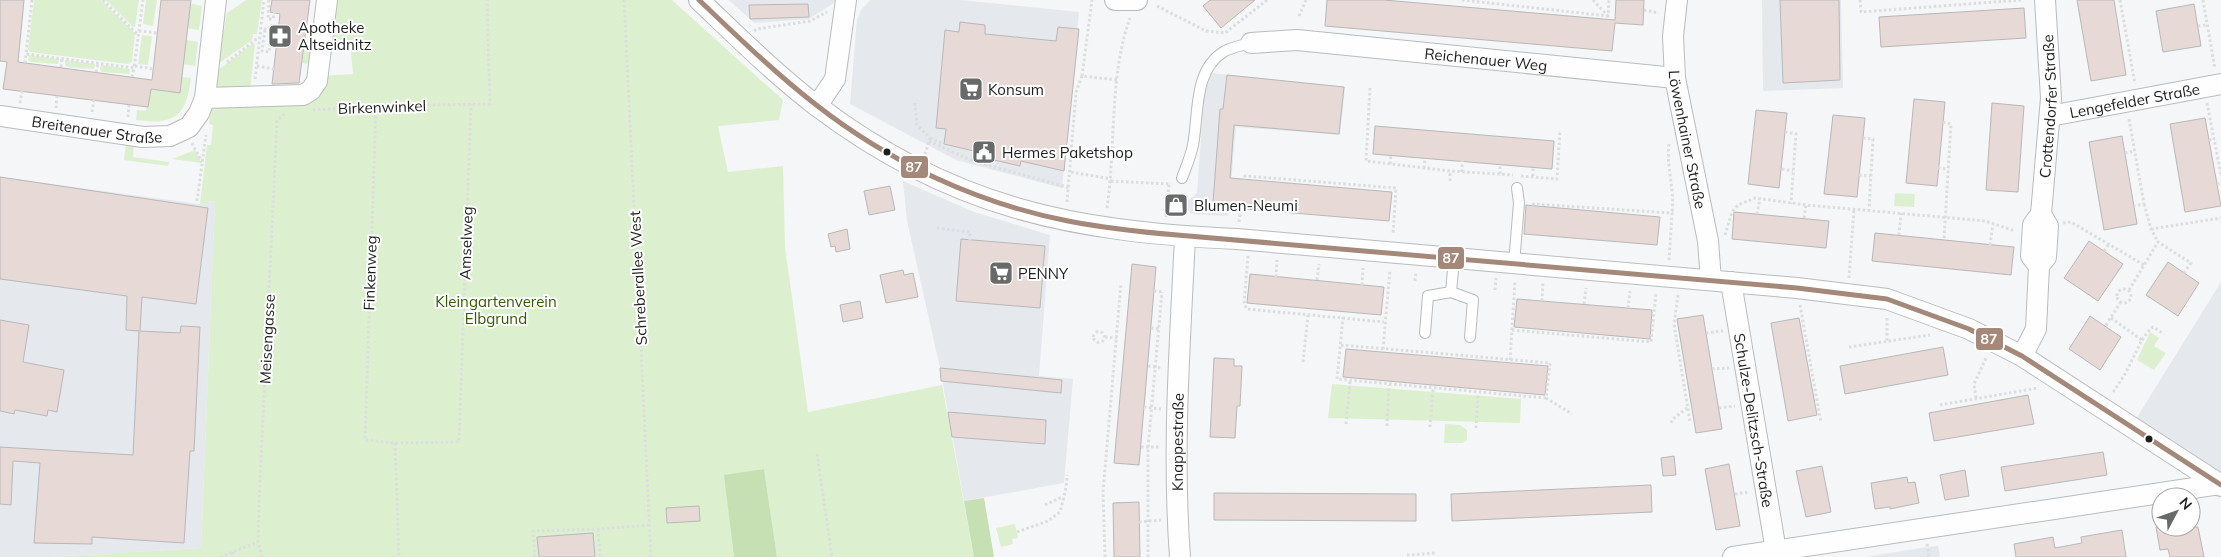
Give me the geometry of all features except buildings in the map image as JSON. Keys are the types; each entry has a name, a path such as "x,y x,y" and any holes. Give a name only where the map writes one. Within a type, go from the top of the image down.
{"street":[{"path":"219,2 202,106 253,96 302,95 311,90 317,81 327,0"},
{"path":"699,0 817,106 857,134 920,172 967,193 1036,215 1091,226 1242,246 1454,259 1514,272 1721,281 1797,288 1887,300 1946,320 2022,356 2221,485"},
{"path":"1115,0 1135,5"},
{"name":"Crottendorfer Straße","path":"2022,356 2036,329 2039,266 2046,257 2049,219 2051,98 2045,0"},
{"path":"817,106 835,79 845,6"},
{"name":"Löwenhainer Straße","path":"1671,7 1675,78 1708,241 1721,281"},
{"name":"Reichenauer Weg","path":"1251,43 1295,29 1675,78"},
{"name":"Lengefelder Straße","path":"2050,116 2214,85"},
{"name":"Breitenauer Straße","path":"0,116 143,137 170,136 189,127 202,106"},
{"name":"Crottendorfer Straße","path":"2039,266 2031,256 2033,225 2049,219"},
{"name":"Knappestraße","path":"1180,557 1177,519 1177,437 1185,237"},
{"name":"Schulze-Delitzsch-Straße","path":"1721,281 1776,554"},
{"path":"1733,557 1776,554 2221,485"}],"lane":[{"name":"Reichenauer Weg","path":"1182,178 1193,146 1202,81 1207,70 1215,59 1224,52 1251,43"},
{"path":"1514,272 1519,203 1517,188"},
{"path":"1451,292 1454,259"},
{"path":"1425,333 1428,296 1451,292 1472,300 1470,337"}],"path":[{"path":"25,63 32,0"},
{"path":"103,0 138,33 157,33"},
{"path":"132,77 143,0"},
{"path":"264,0 262,51 268,52 271,35"},
{"path":"269,0 268,19 273,19 276,3 281,4"},
{"name":"Birkenwinkel","path":"308,110 376,106 490,104 487,0"},
{"name":"Schreberallee West","path":"624,0 651,557"},
{"path":"1068,202 1076,92 1082,76 1092,0"},
{"path":"1157,6 1206,31 1225,33 1267,0"},
{"path":"1295,29 1306,0"},
{"path":"1462,0 1608,16"},
{"path":"1593,0 1608,16"},
{"path":"1608,16 1609,0"},
{"path":"1860,0 1861,12 2021,0"},
{"path":"2120,0 2135,151 2144,204 2151,229 2158,242 2191,263 2184,273"},
{"path":"2203,0 2214,85 2215,139 2221,175"},
{"path":"1107,208 1122,40 1135,5"},
{"path":"753,32 757,28 810,21 833,9 845,6"},
{"path":"1644,10 1671,7"},
{"path":"25,8 31,9"},
{"path":"2198,26 2206,25"},
{"path":"264,31 278,34 271,35 264,31"},
{"path":"208,77 260,37 264,31"},
{"path":"253,96 260,37"},
{"path":"20,44 26,44"},
{"path":"26,54 153,69"},
{"path":"61,67 62,58"},
{"path":"96,72 98,63"},
{"path":"257,66 274,69"},
{"path":"1082,76 1118,80"},
{"path":"1370,88 1366,161 1450,171 1557,179 1560,130"},
{"path":"56,112 57,96"},
{"path":"91,116 94,100"},
{"path":"915,102 917,125 929,140 970,160 1070,188"},
{"name":"Amselweg","path":"395,443 459,442 471,104"},
{"path":"127,122 129,105"},
{"path":"196,201 207,126 202,106"},
{"name":"Finkenweg","path":"376,106 365,440 395,443"},
{"name":"Meisengasse","path":"262,557 258,542 277,121 288,112"},
{"path":"1943,122 1951,124 1944,240"},
{"path":"1785,132 1796,134 1791,204"},
{"path":"1864,138 1873,139 1868,210"},
{"path":"2209,140 2215,139"},
{"path":"929,140 944,144"},
{"path":"920,172 929,140"},
{"path":"1669,141 1668,153 1674,197 1669,264"},
{"path":"2125,153 2135,151"},
{"path":"1072,154 1112,156"},
{"path":"1390,164 1391,156"},
{"path":"1424,168 1425,158"},
{"path":"1462,161 1462,172"},
{"path":"1500,164 1500,174"},
{"path":"1533,167 1533,176"},
{"path":"1938,168 1948,169"},
{"path":"1782,169 1793,170"},
{"path":"1450,171 1450,181"},
{"path":"1071,172 1111,180 1149,184 1169,184 1182,178"},
{"path":"1859,175 1870,176"},
{"path":"1384,322 1248,309 1244,304 1242,246 1245,176 1396,188 1393,238"},
{"path":"1163,235 1169,184"},
{"path":"1708,241 1724,238 1732,212 1738,205 1760,199 1791,204 1945,216 1984,221 2032,236"},
{"path":"1757,214 1760,199"},
{"path":"1519,203 1672,213"},
{"path":"2134,206 2144,204"},
{"path":"1804,218 1806,205"},
{"path":"1848,294 1854,209"},
{"path":"1899,235 1901,213"},
{"path":"2151,229 2221,218"},
{"path":"2049,219 2071,222 2144,264"},
{"path":"1990,245 1993,224"},
{"path":"937,228 970,232 970,240"},
{"path":"2128,290 2158,242"},
{"path":"2104,251 2109,244"},
{"path":"1276,277 1277,257"},
{"path":"1317,280 1319,260"},
{"path":"1362,284 1363,264"},
{"path":"1383,349 1390,267"},
{"path":"1510,360 1514,272"},
{"path":"1542,301 1544,281"},
{"path":"1105,557 1104,492 1121,283"},
{"path":"1584,304 1586,284"},
{"path":"1628,308 1630,288"},
{"path":"1797,288 1820,423"},
{"path":"2122,289 2128,290 2132,295 2130,302 2120,302 2117,296 2118,292 2122,289"},
{"path":"1512,330 1651,342 1656,290"},
{"path":"1148,557 1148,448 1164,292 1154,291"},
{"path":"1678,292 1674,324 1690,422"},
{"path":"2106,325 2120,302"},
{"path":"1304,362 1308,315"},
{"path":"1343,318 1337,380 1546,398 1572,414"},
{"path":"2111,318 2142,340"},
{"path":"2111,394 2125,374 2142,340 2153,327 2164,334"},
{"path":"1151,328 1164,329"},
{"path":"1706,333 1724,331"},
{"path":"1849,347 1933,334"},
{"path":"1105,337 1117,338"},
{"path":"1976,398 1974,384 1993,341"},
{"path":"1341,346 1550,363 1546,398"},
{"path":"1148,366 1166,369"},
{"path":"1712,369 1731,368"},
{"path":"1346,424 1350,381"},
{"path":"1940,405 2064,384"},
{"path":"1387,426 1389,385"},
{"path":"1430,427 1432,389"},
{"path":"1476,428 1478,393"},
{"path":"1719,408 1738,406"},
{"path":"1144,407 1166,409"},
{"path":"1671,423 1672,419 1687,408"},
{"path":"395,443 399,557"},
{"path":"1141,447 1166,447"},
{"path":"817,454 832,557"},
{"path":"1017,532 1055,517 1060,512 1062,497 1067,488 1067,475"},
{"path":"1734,494 1753,491"},
{"path":"1045,505 1062,497"},
{"path":"1139,522 1177,519"},
{"path":"535,557 533,531 598,530 650,525"},
{"path":"598,530 600,557"},
{"path":"220,557 258,542"},
{"path":"232,552 234,557"},
{"path":"1407,555 1436,553"}],"shaded area":[{"path":"729,0 835,0 834,3 809,19 754,23"},
{"path":"870,0 961,0 1079,12 1062,188 956,160 850,104 857,19 861,10"},
{"path":"1762,0 1841,0 1843,88 1763,91"},
{"path":"1211,73 1345,87 1340,135 1236,127 1228,216 1191,214 1184,204 1197,193 1205,83"},
{"path":"0,177 207,205 208,201 215,202 201,548 47,557 0,557"},
{"path":"903,181 974,212 1050,235 1039,376 1073,379 1064,483 964,501 940,368 907,221"},
{"path":"2221,282 2221,485 2131,427"},
{"path":"1938,546 1940,557 1865,557 1927,547"}],"green space":[{"path":"34,0 101,0 135,33 132,62 128,64 30,52 28,49"},
{"path":"106,0 139,0 135,27 133,27"},
{"path":"146,0 157,0 153,26 143,24"},
{"path":"246,0 262,0 257,34 253,34 252,40 218,64 227,13"},
{"name":"Kleingartenverein Elbgrund","path":"330,0 672,0 783,100 779,120 718,126 728,172 783,166 785,247 808,412 942,385 974,557 777,557 764,469 725,476 734,557 47,557 201,548 215,202 208,201 208,205 200,204 207,145 211,145 213,125 209,124 211,104 305,99 321,76 353,74 350,41 326,37"},
{"path":"192,4 202,6 199,30 187,28 190,6"},
{"path":"142,35 152,36 148,65 138,64"},
{"path":"187,40 198,42 195,66 182,64 185,42"},
{"path":"306,41 314,41 311,64 302,63"},
{"path":"253,43 255,44 250,91 217,93 217,71"},
{"path":"29,55 59,59 58,64 31,62 28,60"},
{"path":"65,60 95,64 94,69 67,67"},
{"path":"101,65 130,69 129,74 102,72 100,69"},
{"path":"182,77 191,78 186,102 182,110 169,119 160,121 136,120 137,110 146,111 151,89 180,93"},
{"path":"126,142 134,143 133,157 169,162 168,166 124,160"},
{"path":"195,150 202,163 172,159"},
{"path":"1895,193 1915,194 1914,207 1894,206"},
{"path":"2150,332 2159,338 2154,346 2166,353 2154,370 2137,360"},
{"path":"1332,384 1521,399 1520,423 1328,418"},
{"path":"1445,424 1460,425 1467,430 1467,440 1462,443 1444,443"},
{"path":"764,469 777,557 734,557 724,475"},
{"path":"984,498 994,557 974,557 964,501"},
{"path":"1015,524 1018,538 1012,539 1013,544 1001,547 996,528"}],"transit line":[{"name":"87","path":"699,0 756,54 843,125 903,162 935,178 1000,203 1068,221 1136,231 1797,288 1887,299 1969,329 2022,356 2221,485"}],"place":[{"name":"Apotheke Altseidnitz","path":"280,36"},
{"name":"Konsum","path":"971,89"},
{"name":"Hermes Paketshop","path":"984,152"},
{"name":"Blumen-Neumi","path":"1176,205"},
{"name":"PENNY","path":"1001,273"}]}
